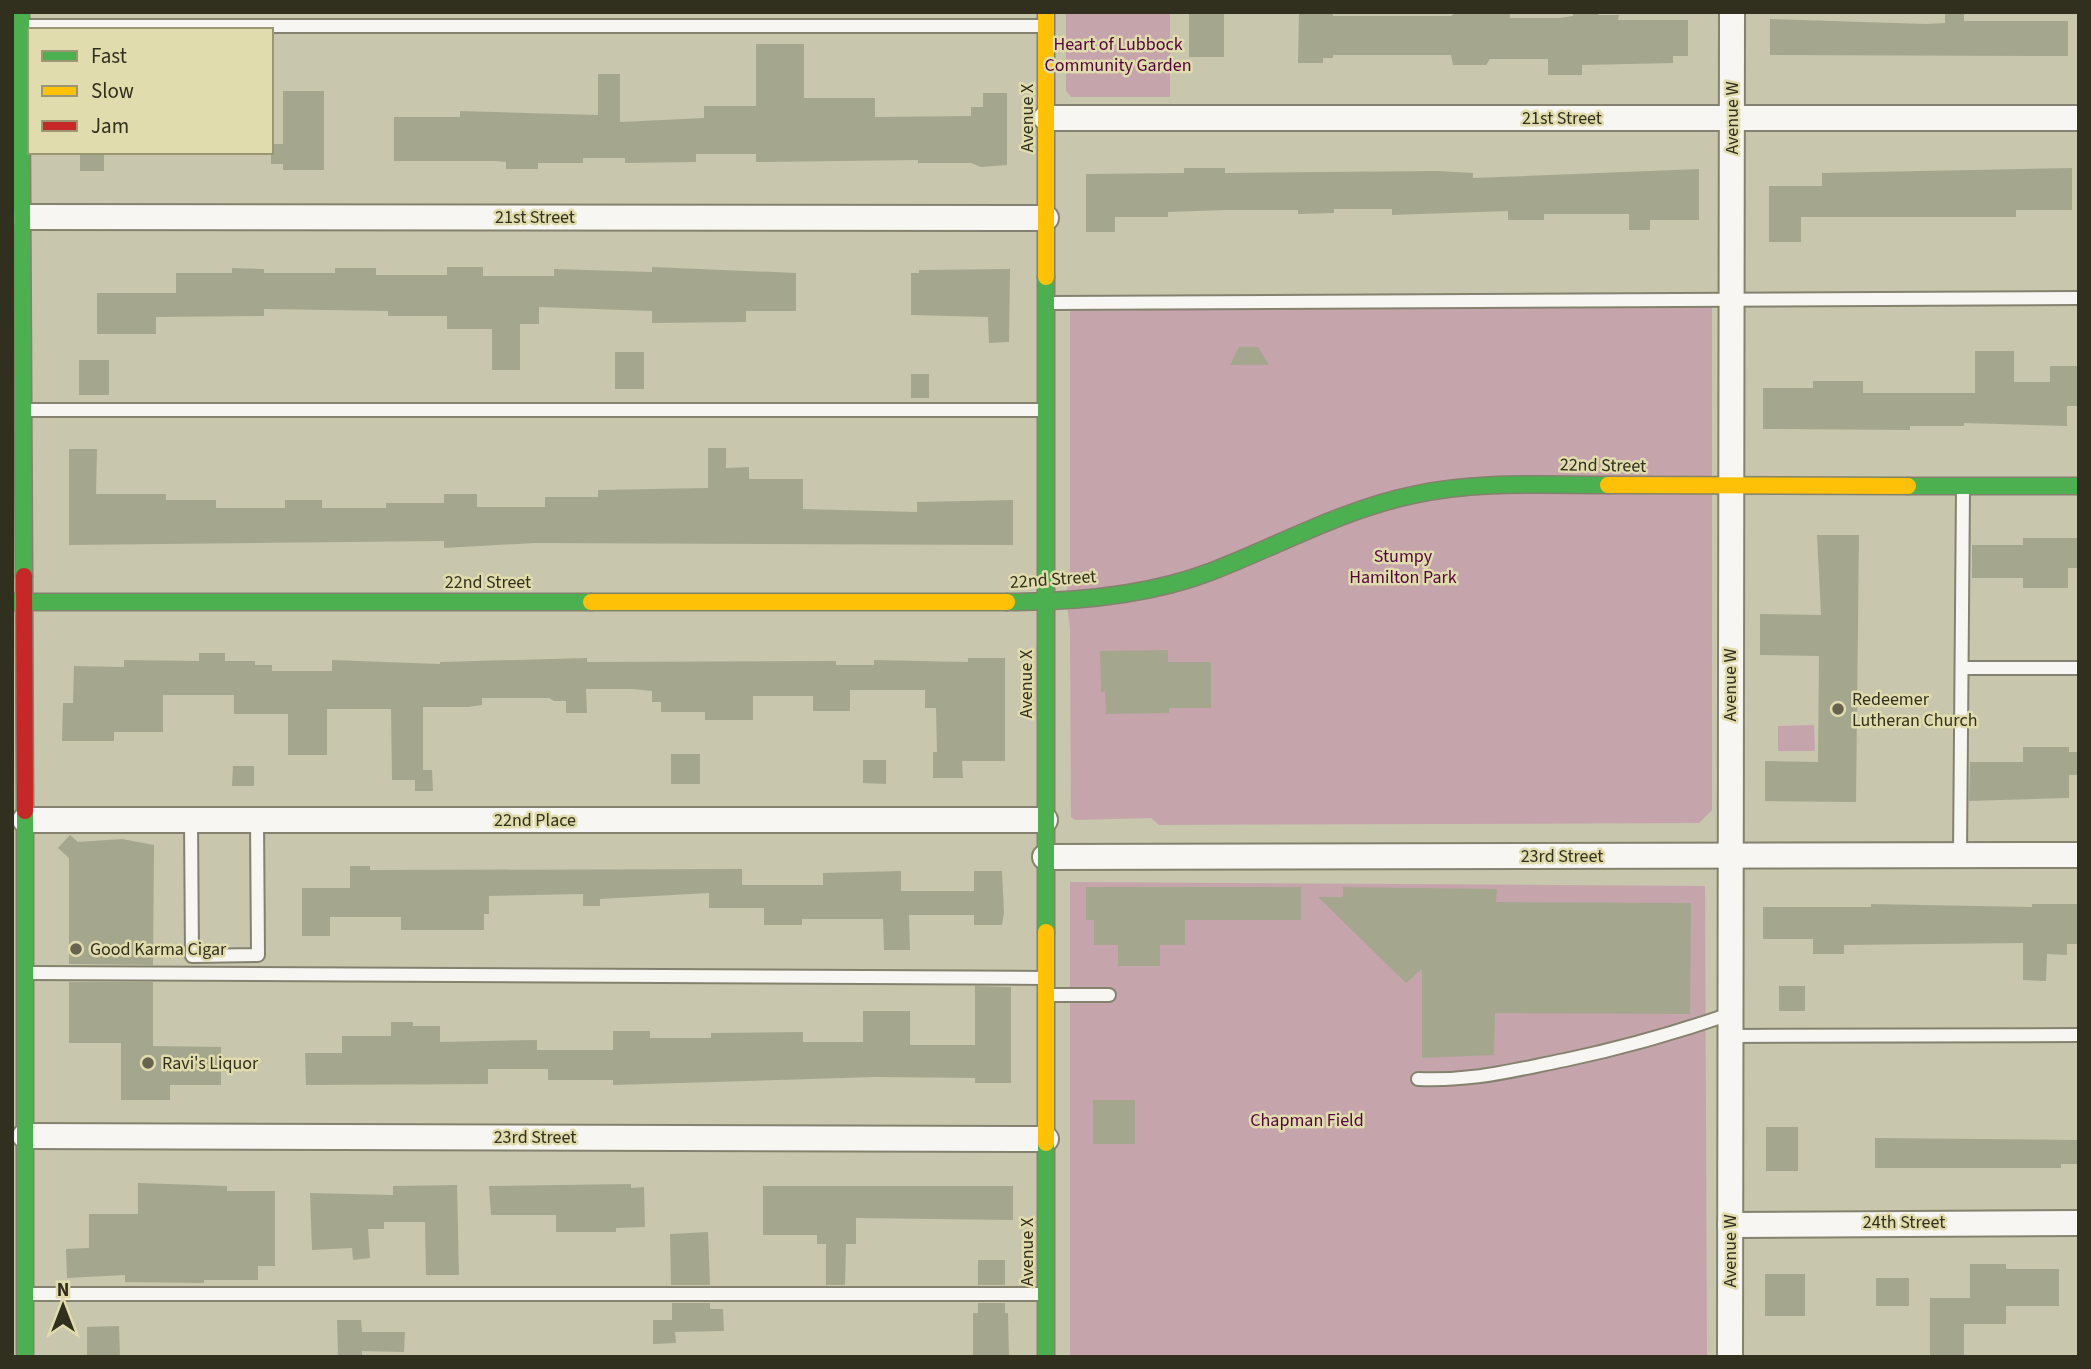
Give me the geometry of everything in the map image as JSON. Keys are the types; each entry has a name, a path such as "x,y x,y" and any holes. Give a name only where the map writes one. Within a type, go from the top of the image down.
{"street":[{"name":"Avenue W","path":"1730,1357 1732,12"},
{"path":"21,19 25,410 19,602 25,820 25,1357"},
{"name":"Avenue X","path":"1046,19 1046,1357"},
{"name":"21st Street","path":"1046,118 2079,118"},
{"name":"21st Street","path":"24,217 1046,218"},
{"name":"22nd Street","path":"19,602 1046,602 1141,591 1208,573 1346,513 1422,493 1494,485 2079,486"},
{"name":"22nd Place","path":"25,820 1045,820"},
{"name":"23rd Street","path":"1045,857 2079,855"},
{"name":"23rd Street","path":"25,1136 1046,1139"},
{"name":"24th Street","path":"1730,1225 2079,1223"}],"lane":[{"path":"21,19 1046,19"},
{"path":"1046,303 2079,298"},
{"path":"25,410 1046,410"},
{"path":"1960,855 1964,485"},
{"path":"1962,668 2079,668"},
{"path":"191,820 192,956 258,955 257,820"},
{"path":"24,973 1046,986 1109,995"},
{"path":"1418,1079 1464,1080 1523,1071 1730,1025 2079,1035"},
{"path":"25,1294 1046,1294"}],"green space":[{"name":"Heart of Lubbock Community Garden","path":"1066,12 1170,12 1170,97 1071,97 1066,91"},
{"name":"Stumpy Hamilton Park","path":"1712,304 1712,810 1699,823 1159,825 1151,818 1075,820 1071,817 1070,628 1066,599 1070,569 1070,311"},
{"path":"1814,725 1815,751 1778,751 1778,726"},
{"name":"Chapman Field","path":"1070,882 1705,886 1707,1357 1070,1357"}],"building":[{"path":"1189,12 1224,12 1224,57 1189,57"},
{"path":"1299,12 1333,12 1333,16 1451,16 1457,12 1510,12 1510,18 1559,18 1573,16 1573,12 1598,12 1598,15 1619,15 1618,20 1688,20 1688,56 1673,56 1673,63 1582,65 1582,75 1548,75 1548,59 1490,59 1486,65 1453,65 1451,55 1333,55 1333,58 1323,58 1323,63 1298,63"},
{"path":"1945,12 1964,12 1964,21 2068,21 2068,56 1770,55 1770,19 1926,24 1945,23"},
{"path":"756,44 804,44 804,98 875,98 875,117 971,116 971,107 983,107 983,93 1007,93 1007,165 981,167 971,163 918,163 918,160 756,162 756,154 696,154 696,162 625,163 625,158 583,158 583,163 538,163 538,169 506,169 506,162 496,161 394,161 394,117 460,117 460,111 598,115 598,74 620,74 620,122 704,118 704,106 756,106"},
{"path":"283,91 324,91 324,170 283,170 283,164 271,164 273,144 283,144"},
{"path":"80,154 104,154 104,171 80,171"},
{"path":"1184,168 1225,168 1225,173 1438,171 1473,173 1473,178 1699,169 1699,220 1650,220 1650,230 1629,230 1629,214 1544,214 1544,220 1508,220 1508,211 1392,215 1392,209 1334,209 1334,213 1298,214 1298,210 1226,210 1168,212 1168,217 1115,217 1115,232 1086,232 1086,174 1184,173"},
{"path":"2072,168 2072,210 2016,210 2016,217 1801,217 1801,242 1769,242 1769,186 1822,186 1822,173"},
{"path":"447,267 483,267 483,276 554,276 554,269 652,272 652,267 796,273 796,311 746,311 746,322 652,323 652,311 539,307 539,324 520,324 520,370 492,370 492,329 447,329 447,316 388,316 388,311 264,309 264,316 156,317 156,334 97,334 97,293 176,293 176,273 232,273 232,268 264,269 264,273 335,273 335,268 376,268 376,275 447,275"},
{"path":"1010,269 1009,342 989,343 988,317 911,315 911,273 919,273 919,270"},
{"path":"1239,347 1258,347 1269,365 1230,365"},
{"path":"1975,351 2014,351 2014,382 2050,382 2050,366 2079,366 2079,406 2067,406 2067,426 1964,423 1964,426 1910,426 1910,430 1763,429 1763,388 1813,388 1813,381 1863,381 1863,393 1975,393"},
{"path":"615,352 644,352 644,389 615,389"},
{"path":"79,360 109,360 109,395 79,395"},
{"path":"911,374 929,374 929,398 911,398"},
{"path":"708,448 726,448 726,468 749,467 749,479 803,479 803,509 917,512 917,502 1013,500 1013,545 535,543 444,548 444,541 69,545 69,449 97,449 96,494 166,494 166,500 216,500 216,508 285,508 285,500 322,500 322,508 386,508 386,503 444,503 444,494 477,494 477,507 545,507 545,497 598,497 598,490 708,488"},
{"name":"Redeemer Lutheran Church","path":"1817,535 1859,535 1856,802 1765,801 1765,761 1818,762 1819,656 1760,655 1760,614 1821,615"},
{"path":"2023,538 2079,538 2079,568 2068,568 2068,588 2023,588 2023,578 1972,578 1972,545 2023,545"},
{"path":"1168,650 1168,662 1211,662 1211,708 1169,708 1169,713 1106,714 1105,692 1101,692 1100,651"},
{"path":"199,653 225,653 225,661 255,661 255,665 272,665 272,671 332,671 332,660 440,664 587,658 587,662 836,661 836,665 874,665 874,660 968,662 968,658 1005,658 1005,761 962,761 963,778 933,778 933,752 937,752 936,708 925,708 925,690 850,690 850,711 813,711 813,696 753,696 753,720 705,720 705,712 661,712 661,702 652,702 652,691 633,689 586,689 587,713 566,713 566,701 549,698 482,698 482,705 423,707 423,770 432,770 433,791 415,791 415,780 392,780 391,709 327,709 327,755 288,755 288,714 234,714 234,695 163,695 163,732 114,732 114,741 62,741 63,703 73,703 74,666 124,667 124,660 199,661"},
{"path":"2023,747 2069,747 2069,752 2079,752 2079,775 2069,775 2069,798 1969,801 1970,762 2023,762"},
{"path":"671,754 700,754 700,784 671,784"},
{"path":"863,760 886,760 886,784 863,783"},
{"path":"233,766 254,766 254,786 232,786"},
{"path":"70,835 78,842 122,839 154,845 153,965 69,964 69,858 58,848"},
{"path":"350,866 370,866 370,870 742,869 742,885 823,885 823,873 901,871 901,891 974,891 974,871 1002,871 1004,912 1002,925 974,925 974,915 909,915 910,950 884,950 883,919 802,919 802,925 764,925 764,908 709,908 709,893 600,899 600,906 583,906 583,894 489,896 489,914 484,914 484,930 401,930 401,917 330,917 330,936 302,936 302,888 350,888"},
{"path":"1086,887 1301,887 1301,920 1185,920 1185,945 1160,945 1160,966 1118,966 1118,945 1094,945 1094,920 1086,920"},
{"path":"1343,887 1497,889 1496,902 1691,903 1690,1014 1495,1013 1494,1055 1422,1058 1422,969 1406,983 1318,897 1343,897"},
{"path":"1871,904 2032,907 2032,904 2079,904 2079,944 2067,944 2067,955 2047,954 2046,981 2023,980 2023,943 1844,945 1844,954 1813,954 1813,939 1763,939 1763,907 1871,907"},
{"path":"69,982 153,982 153,1046 221,1047 221,1085 170,1085 170,1100 121,1100 121,1043 69,1043"},
{"path":"975,986 1011,987 1011,1083 975,1083 975,1078 875,1077 613,1085 613,1080 548,1080 548,1069 488,1069 488,1084 306,1085 305,1053 342,1053 342,1036 391,1036 391,1022 413,1022 413,1026 440,1026 440,1042 537,1040 537,1050 613,1050 613,1031 650,1031 650,1038 711,1038 711,1033 803,1032 803,1042 863,1042 863,1011 910,1011 910,1045 975,1045"},
{"path":"1779,986 1805,986 1805,1011 1779,1011"},
{"path":"1093,1100 1135,1100 1135,1144 1093,1144"},
{"path":"1766,1127 1798,1127 1798,1171 1766,1171"},
{"path":"1875,1138 2079,1140 2079,1164 2061,1164 2061,1168 1875,1168"},
{"path":"138,1183 227,1186 227,1191 275,1191 275,1266 258,1266 258,1280 204,1280 204,1283 125,1282 125,1275 67,1278 66,1249 89,1248 89,1214 138,1214"},
{"path":"631,1184 631,1188 644,1187 645,1227 616,1228 616,1232 556,1232 556,1215 491,1215 489,1186"},
{"path":"457,1185 459,1275 426,1275 425,1222 384,1222 384,1229 368,1229 370,1258 353,1260 352,1248 312,1250 310,1193 393,1195 393,1186"},
{"path":"763,1186 1013,1186 1013,1220 856,1218 856,1244 846,1244 845,1285 826,1285 826,1244 817,1244 817,1235 763,1235"},
{"path":"708,1232 710,1285 671,1285 670,1234"},
{"path":"978,1260 1005,1260 1005,1285 978,1285"},
{"path":"1970,1264 2006,1264 2006,1269 2059,1269 2059,1306 2006,1306 2006,1324 1964,1324 1964,1357 1930,1357 1930,1298 1970,1298"},
{"path":"1765,1274 1805,1274 1805,1316 1765,1316"},
{"path":"1876,1278 1909,1278 1909,1306 1876,1306"},
{"path":"672,1303 710,1303 710,1309 723,1309 724,1331 675,1332 676,1343 653,1344 653,1320 672,1320"},
{"path":"978,1303 1005,1303 1005,1313 1008,1313 1009,1357 973,1357 973,1313 978,1313"},
{"path":"337,1320 361,1320 362,1332 405,1332 404,1352 362,1351 362,1357 338,1357"},
{"path":"119,1326 120,1357 87,1357 87,1327"}],"traffic: fast":[{"path":"21,12 24,576"},
{"path":"1046,277 1046,932"},
{"path":"1007,602 1084,599 1161,587 1210,572 1360,510 1413,495 1485,486 1608,485"},
{"path":"1908,486 2079,486"},
{"path":"12,602 591,602"},
{"path":"25,811 25,1357"},
{"path":"1046,1143 1046,1357"}],"traffic: slow":[{"path":"1046,12 1046,277"},
{"path":"1608,485 1908,486"},
{"path":"591,602 1007,602"},
{"path":"1046,932 1046,1143"}],"traffic: jam":[{"path":"24,576 25,811"}],"place":[{"name":"Redeemer Lutheran Church","path":"1838,709"},
{"name":"Good Karma Cigar","path":"76,949"},
{"name":"Ravi's Liquor","path":"148,1063"}]}
